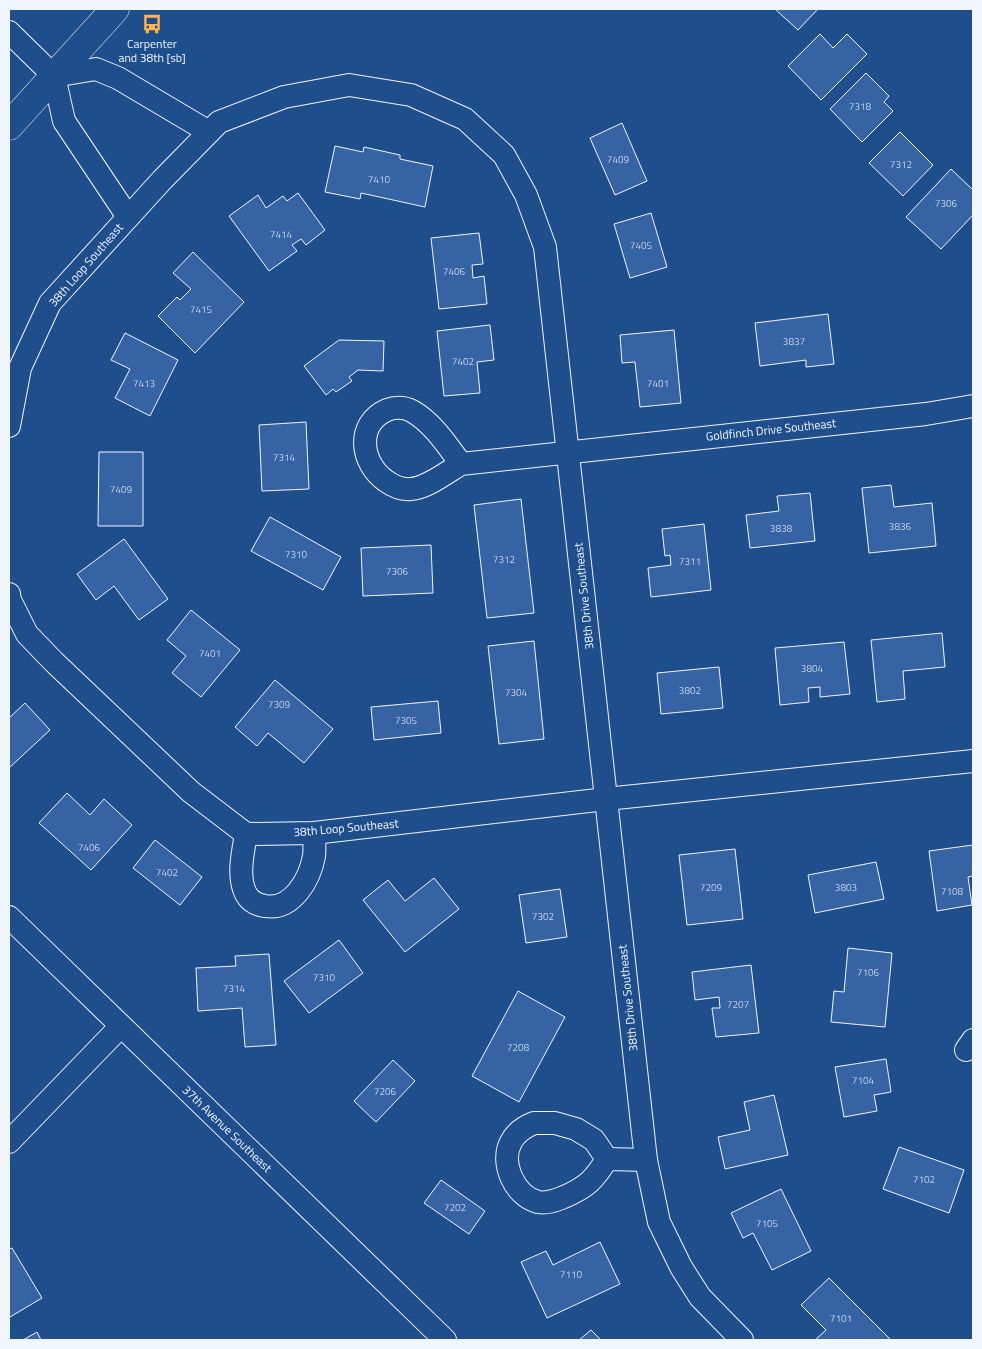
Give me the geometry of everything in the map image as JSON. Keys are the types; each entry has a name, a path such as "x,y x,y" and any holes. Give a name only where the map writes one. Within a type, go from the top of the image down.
{"street":[{"path":"9,126 115,9"},
{"path":"9,32 54,76 64,121 128,217"},
{"path":"54,76 96,69 122,81 209,132"},
{"name":"38th Drive Southeast","path":"128,217 219,122 284,97 349,85 411,96 465,119 504,154 526,195 545,247 646,1160 659,1222 681,1267 700,1297 742,1340"},
{"name":"38th Loop Southeast","path":"9,426 20,368 50,303 128,217"},
{"name":"Goldfinch Drive Southeast","path":"461,464 926,414 973,406"},
{"path":"9,594 10,600 27,634 54,662 191,792 246,834 242,861 243,885 251,900 267,907 278,906 288,901 300,890 308,876 314,855 314,833"},
{"path":"606,799 973,761"},
{"name":"38th Loop Southeast","path":"246,834 314,833 606,799"},
{"name":"37th Avenue Southeast","path":"9,917 445,1340"},
{"path":"9,1142 121,1026"},
{"path":"607,1159 646,1160"}],"building":[{"path":"775,9 818,9 798,30"},
{"path":"820,34 833,48 847,34 867,54 821,100 788,66"},
{"path":"866,73 889,96 884,102 893,111 862,142 830,109"},
{"path":"622,123 647,181 615,195 590,138"},
{"path":"900,132 933,165 903,196 869,163"},
{"path":"335,146 363,152 364,147 400,155 400,159 433,166 425,207 361,193 360,199 325,192"},
{"path":"951,169 973,190 973,215 941,249 906,217"},
{"path":"298,193 325,230 306,245 301,239 292,245 297,251 269,271 229,216 258,195 266,208 283,196 287,201"},
{"path":"651,213 667,267 630,278 614,224"},
{"path":"479,233 483,264 472,265 473,278 484,276 487,304 439,309 431,238"},
{"path":"193,252 244,302 195,353 158,316 177,297 180,300 191,289 173,273"},
{"path":"828,314 834,364 806,367 806,360 760,366 755,323"},
{"path":"490,325 494,360 477,362 480,393 444,396 437,331"},
{"path":"674,330 681,403 640,407 635,362 622,363 620,335"},
{"path":"125,333 178,360 150,416 115,398 130,369 111,360"},
{"path":"339,340 384,341 383,371 358,370 349,377 352,381 336,392 333,389 326,395 304,366"},
{"path":"306,422 309,489 262,491 259,425"},
{"path":"99,452 143,452 143,526 98,526"},
{"path":"891,485 894,507 932,503 936,546 869,553 862,488"},
{"path":"810,493 815,541 750,548 746,515 779,511 777,496"},
{"path":"521,499 534,613 487,618 474,505"},
{"path":"270,517 341,557 323,590 251,551"},
{"path":"704,524 711,590 651,597 648,568 671,565 670,555 665,556 662,529"},
{"path":"124,539 168,599 139,620 114,586 96,600 77,574"},
{"path":"431,545 433,593 363,596 361,548"},
{"path":"191,610 240,650 201,697 172,673 186,656 167,640"},
{"path":"942,633 945,667 903,671 905,699 877,702 871,640"},
{"path":"534,641 544,739 499,744 488,646"},
{"path":"844,642 850,694 820,697 820,687 808,688 809,702 780,705 775,648"},
{"path":"719,667 723,708 661,714 657,673"},
{"path":"275,680 333,729 304,763 268,733 257,746 235,727"},
{"path":"438,701 441,733 374,740 371,707"},
{"path":"25,703 50,730 9,768 9,718"},
{"path":"67,793 90,815 104,799 132,825 91,870 39,823"},
{"path":"155,840 202,877 180,905 133,868"},
{"path":"973,845 973,876 968,877 972,905 937,911 929,851"},
{"path":"735,849 743,919 687,925 679,855"},
{"path":"876,862 884,899 815,913 808,875"},
{"path":"434,878 459,909 405,952 363,900 388,880 405,901"},
{"path":"560,889 567,937 526,943 519,895"},
{"path":"339,940 363,973 309,1013 284,981"},
{"path":"848,948 892,953 885,1027 831,1022 834,991 844,992"},
{"path":"269,954 276,1045 245,1047 242,1008 198,1011 196,968 236,966 235,956"},
{"path":"751,965 759,1033 716,1037 712,1008 720,1008 719,997 695,1000 692,972"},
{"path":"518,991 565,1017 519,1102 472,1076"},
{"path":"886,1059 891,1092 874,1095 877,1111 844,1117 835,1067"},
{"path":"393,1060 415,1081 376,1122 354,1101"},
{"path":"774,1095 788,1155 725,1169 718,1137 750,1130 744,1102"},
{"path":"899,1147 964,1170 949,1213 883,1189"},
{"path":"441,1180 485,1211 469,1234 424,1203"},
{"path":"781,1189 811,1251 772,1270 753,1233 743,1238 731,1213"},
{"path":"600,1242 620,1284 547,1318 521,1262 546,1251 553,1265"},
{"path":"12,1248 42,1298 10,1317 9,1249"},
{"path":"829,1278 891,1340 815,1340 826,1330 801,1305"},
{"path":"591,1330 601,1340 579,1340"},
{"path":"37,1332 41,1340 23,1340"}],"place":[{"name":"Carpenter and 38th [sb]","path":"152,24"}]}
